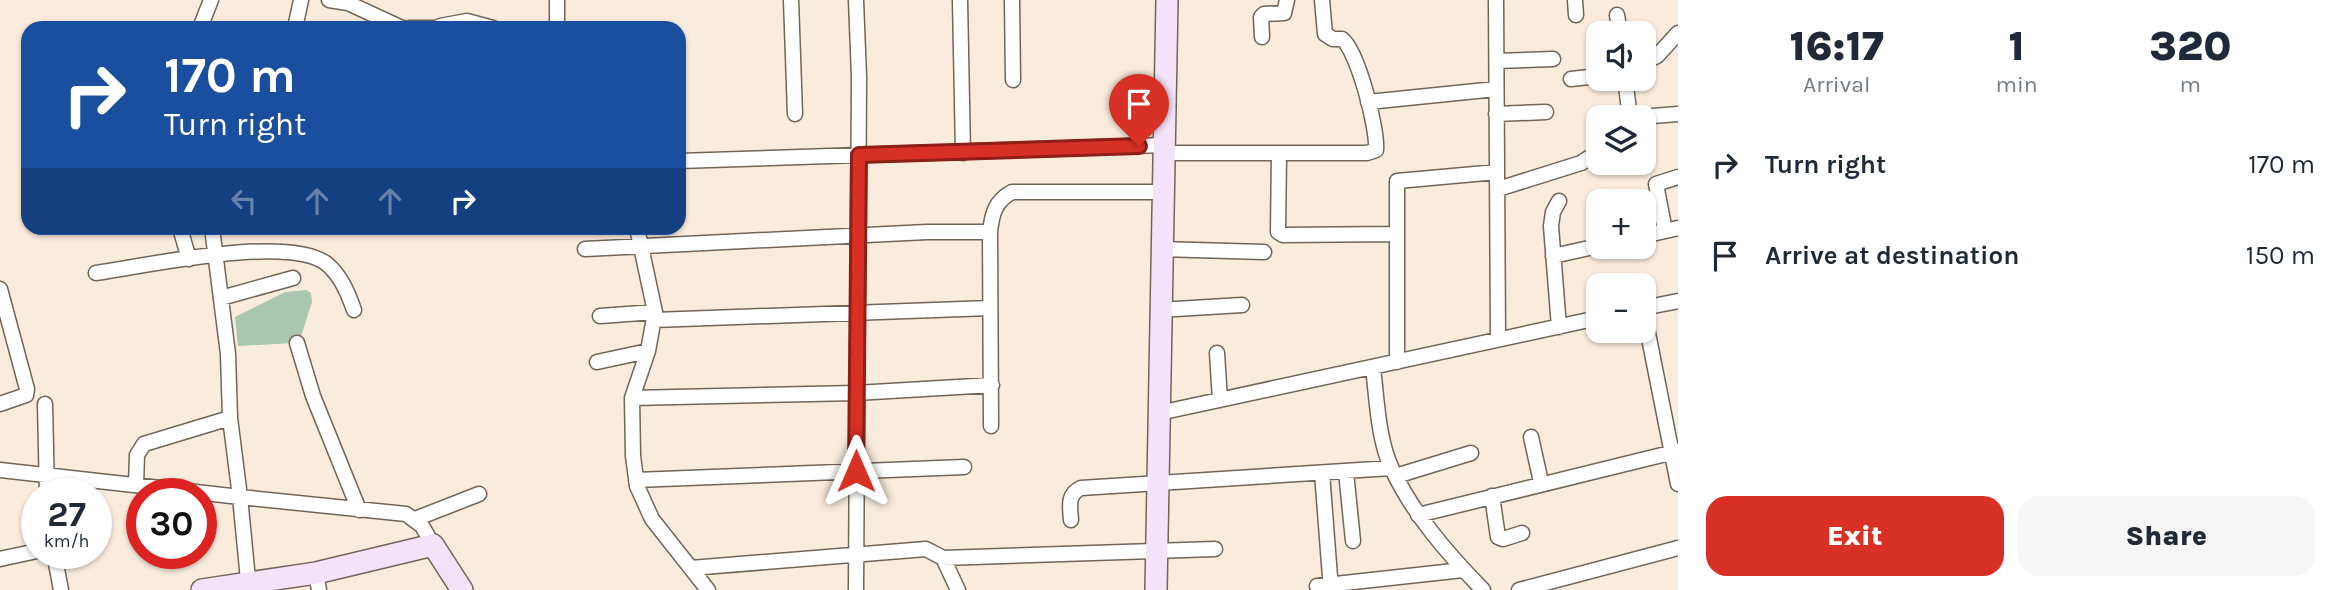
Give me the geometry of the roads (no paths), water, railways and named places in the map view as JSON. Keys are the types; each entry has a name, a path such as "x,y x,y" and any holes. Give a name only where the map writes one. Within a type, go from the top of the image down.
{"main road":[{"path":"1156,590 1160,249 1167,0"},
{"path":"202,590 318,581 433,545 462,590"}],"street":[{"path":"203,21 211,0"},
{"path":"296,21 301,0"},
{"path":"329,0 348,2 387,21"},
{"path":"557,0 557,21"},
{"path":"791,0 795,114"},
{"path":"856,0 859,155 854,555 856,590"},
{"path":"960,0 963,153"},
{"path":"1012,0 1013,80"},
{"path":"1262,37 1261,18 1264,14 1284,13 1286,0"},
{"path":"686,161 1164,149 1279,153 1373,152 1377,145 1368,102 1349,46 1342,39 1333,39 1325,34 1322,0"},
{"path":"1496,0 1498,340"},
{"path":"1617,15 1618,21"},
{"path":"1656,56 1678,33"},
{"path":"1497,61 1553,59"},
{"path":"1572,79 1586,77"},
{"path":"1368,102 1496,89"},
{"path":"1496,114 1546,112"},
{"path":"1656,116 1678,114"},
{"path":"1279,153 1278,232 1283,235 1396,234"},
{"path":"1498,189 1586,160"},
{"path":"1397,362 1395,185 1400,179 1497,172"},
{"path":"1672,230 1656,184 1678,177"},
{"path":"991,426 990,232 995,208 1001,198 1012,192 1162,192"},
{"path":"1559,201 1553,212 1551,226 1559,327"},
{"path":"585,249 990,232"},
{"path":"182,235 189,259"},
{"path":"213,235 228,354 230,418 249,587"},
{"path":"638,235 654,316 648,351 632,398 636,480 652,519 708,590"},
{"path":"1160,249 1264,251"},
{"path":"1553,256 1586,249"},
{"path":"96,274 214,255 284,251 306,254 326,264 339,278 354,310"},
{"path":"221,298 293,278"},
{"path":"0,289 27,390 26,395 0,404"},
{"path":"1656,305 1678,301"},
{"path":"1159,310 1242,305"},
{"path":"600,316 857,315 990,308"},
{"path":"1159,413 1586,321"},
{"path":"297,342 313,396 359,510"},
{"path":"1651,343 1675,451 1678,484"},
{"path":"597,362 648,351"},
{"path":"1217,353 1220,400"},
{"path":"1373,368 1380,420 1393,472 1418,514 1463,570 1483,590"},
{"path":"632,398 856,393 992,385"},
{"path":"45,404 45,478"},
{"path":"136,478 137,456 144,444 230,418"},
{"path":"1531,437 1541,482"},
{"path":"1418,514 1675,451"},
{"path":"1071,520 1070,499 1074,491 1080,488 1158,481 1393,472 1471,453"},
{"path":"636,480 964,467"},
{"path":"0,470 126,483"},
{"path":"1346,472 1353,541"},
{"path":"1322,473 1326,587 1463,570"},
{"path":"217,494 406,514 415,519 433,545"},
{"path":"415,519 479,494"},
{"path":"1492,496 1499,538 1521,533"},
{"path":"1519,590 1678,548"},
{"path":"691,568 926,550 943,558 1215,549"},
{"path":"0,559 21,554"},
{"path":"943,558 958,590"},
{"path":"57,569 61,590"}]}
